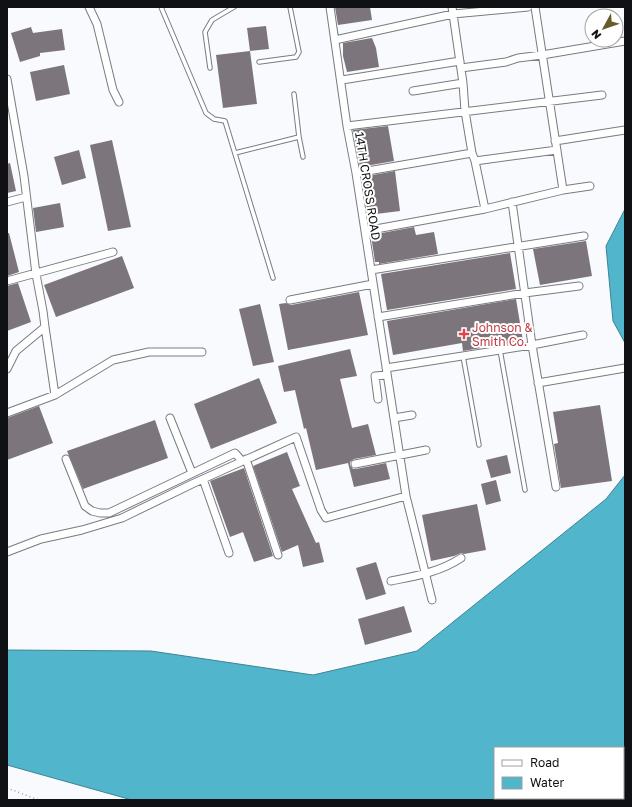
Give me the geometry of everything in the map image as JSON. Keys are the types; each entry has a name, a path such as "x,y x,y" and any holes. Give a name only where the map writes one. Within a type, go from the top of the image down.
{"street":[{"path":"88,7 97,24 114,90 120,102"},
{"name":"14TH CROSS ROAD","path":"330,7 342,80 347,126 356,173 406,496 432,600"},
{"path":"335,40 453,11 528,7"},
{"path":"535,7 563,190"},
{"path":"453,11 463,82 465,111 472,153 485,208"},
{"path":"342,80 460,64 506,62 518,58 625,41"},
{"path":"7,79 10,119 26,197 36,274 43,310 55,395"},
{"path":"413,91 463,82"},
{"path":"347,126 602,95"},
{"path":"555,141 625,130"},
{"path":"475,161 557,150"},
{"path":"356,173 472,153"},
{"path":"365,230 485,208 563,190 590,186"},
{"path":"7,202 26,197"},
{"path":"512,202 532,345 556,487"},
{"path":"371,270 584,236"},
{"path":"7,281 113,252"},
{"path":"290,300 373,284"},
{"path":"378,317 525,293 579,286"},
{"path":"7,369 16,351 45,327"},
{"path":"378,399 375,376 386,371 583,335"},
{"path":"7,413 55,395 113,360 149,352 202,352"},
{"path":"538,383 625,368"},
{"path":"394,418 412,415"},
{"path":"170,418 192,473"},
{"path":"7,552 41,539 82,530 122,518 203,478 296,437 321,510 326,518 406,496"},
{"path":"355,464 426,450"},
{"path":"66,459 85,506 92,511 109,513 235,453 244,460 278,555"},
{"path":"203,478 229,553"},
{"path":"391,581 426,574 443,568 461,558"}],"lane":[{"path":"161,7 206,114 225,121 273,278"},
{"path":"210,68 205,32 212,20 234,7"},
{"path":"259,62 296,57 299,52 290,7"},
{"path":"294,94 303,157"},
{"path":"235,153 299,137"},
{"path":"500,350 525,490"},
{"path":"464,356 479,445"}],"path":[{"path":"7,788 39,800"}],"water":[{"path":"625,209 625,343 613,321 606,246"},
{"path":"625,475 625,800 132,800 7,765 7,650 151,651 313,675 417,651 606,499"}],"building":[{"path":"335,7 370,7 372,20 338,25"},
{"path":"266,26 269,49 250,51 247,28"},
{"path":"31,27 33,33 62,29 65,50 40,53 40,56 20,62 11,33"},
{"path":"372,38 376,48 379,67 347,72 343,56 343,43"},
{"path":"250,51 257,104 223,108 216,55"},
{"path":"64,65 70,94 36,101 30,72"},
{"path":"388,126 394,161 360,167 353,130"},
{"path":"112,140 131,227 108,231 90,145"},
{"path":"79,150 86,178 62,185 54,157"},
{"path":"10,163 16,191 7,193 7,164"},
{"path":"395,171 400,211 368,215 362,177"},
{"path":"60,203 64,227 36,232 33,208"},
{"path":"414,227 416,235 434,232 438,254 379,264 379,262 375,262 371,235"},
{"path":"7,233 9,233 19,272 7,276"},
{"path":"586,241 592,276 540,285 533,249"},
{"path":"510,253 516,289 387,310 381,274"},
{"path":"122,256 134,288 56,317 44,285"},
{"path":"18,283 31,322 7,331 7,286"},
{"path":"359,292 368,335 288,350 279,304 286,303 291,305"},
{"path":"516,299 523,341 463,351 462,343 393,355 387,321"},
{"path":"260,304 274,362 253,366 239,309"},
{"path":"350,349 357,376 340,379 352,428 368,424 376,455 354,459 350,462 350,465 353,469 356,469 386,463 390,479 354,487 348,463 316,470 295,390 284,392 278,366"},
{"path":"259,378 277,423 211,449 194,404"},
{"path":"600,405 612,481 561,488 554,444 558,443 553,412"},
{"path":"39,406 53,443 7,460 7,418"},
{"path":"155,420 168,458 83,489 67,451"},
{"path":"287,452 300,486 292,489 316,543 319,542 324,562 303,567 298,545 282,552 253,466"},
{"path":"507,455 511,473 491,478 486,460"},
{"path":"244,468 273,556 254,562 243,532 230,537 210,481"},
{"path":"496,480 501,501 486,505 481,484"},
{"path":"477,504 486,550 464,554 461,553 431,561 422,515"},
{"path":"376,562 386,594 366,600 356,568"},
{"path":"404,606 412,632 365,645 358,619"}],"place":[{"name":"Johnson & Smith Co.","path":"464,334"}]}
